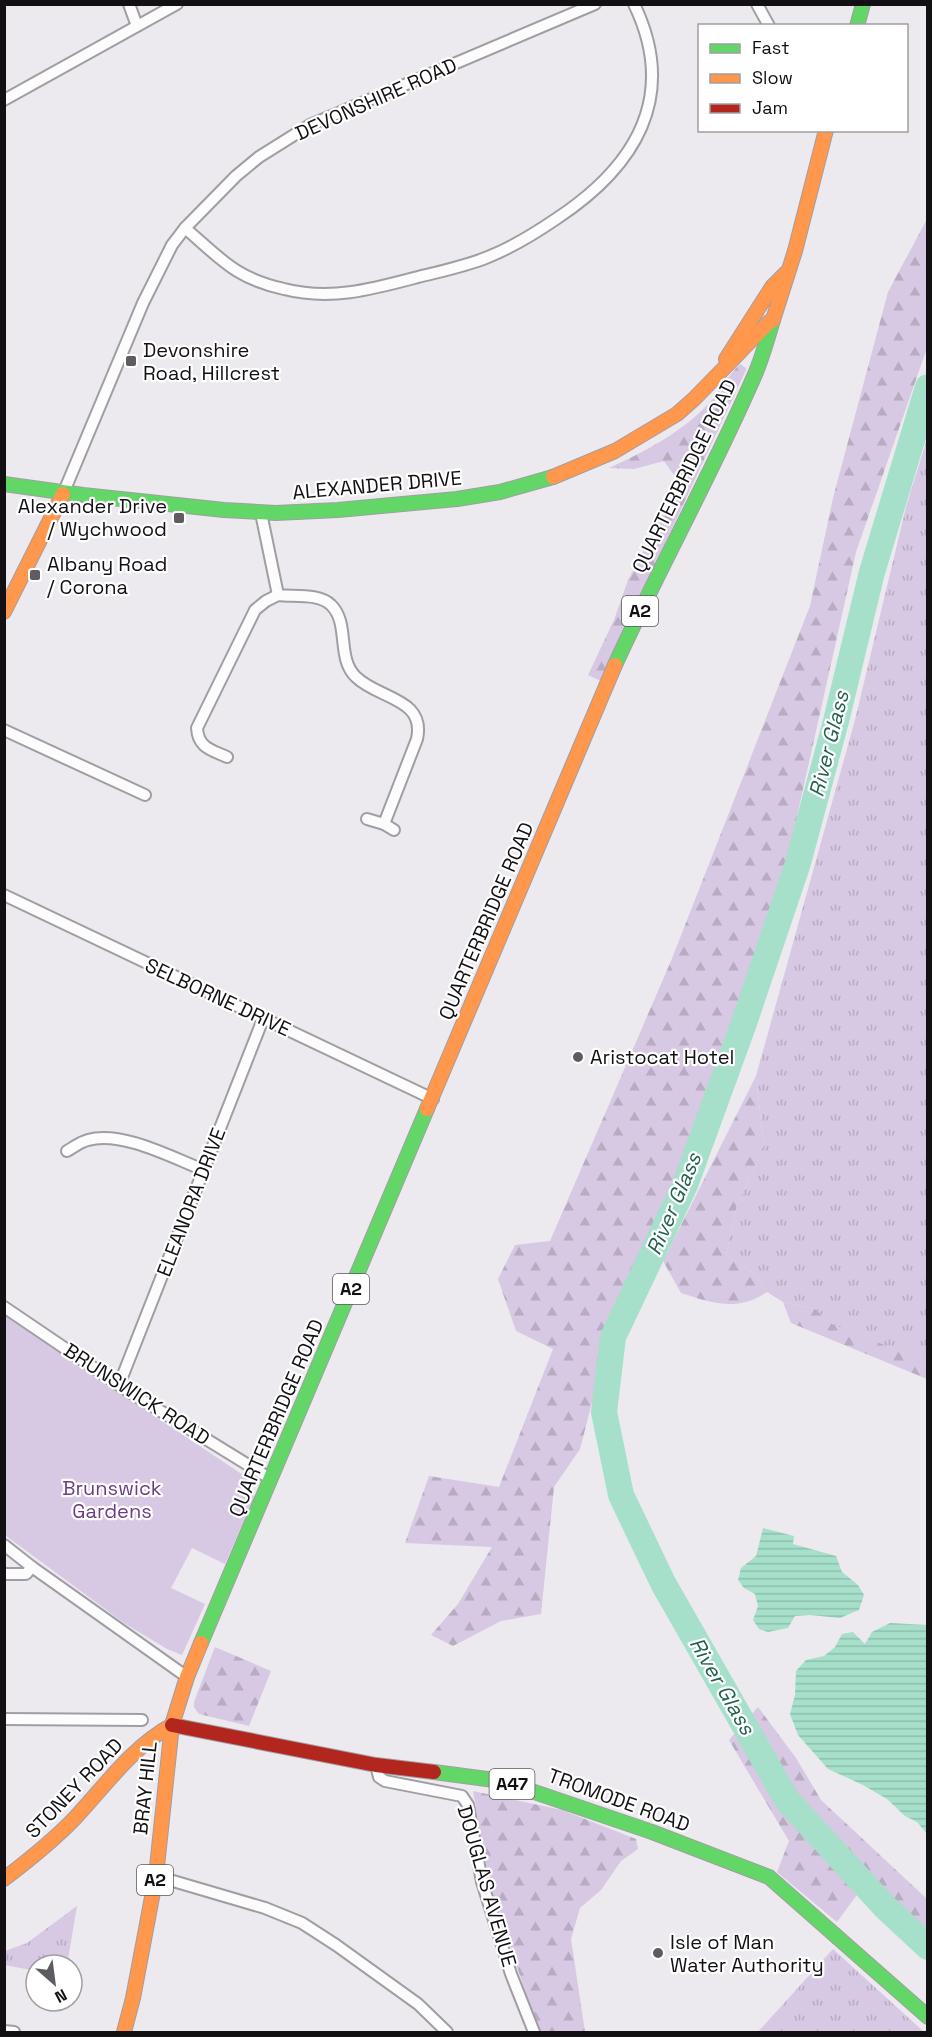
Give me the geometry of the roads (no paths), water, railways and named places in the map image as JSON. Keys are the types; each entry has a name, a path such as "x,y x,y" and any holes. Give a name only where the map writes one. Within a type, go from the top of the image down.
{"main road":[{"path":"858,24 863,4"},
{"name":"QUARTERBRIDGE ROAD","path":"172,1725 188,1677 591,720 757,370 789,269 822,132"},
{"name":"ALEXANDER DRIVE","path":"719,372 734,344 772,287 789,269"},
{"name":"ALEXANDER DRIVE","path":"4,484 63,494 261,513 369,508 450,500 501,492 529,485 617,450 649,432 700,395 719,372 762,334 774,316"},
{"path":"4,612 63,494"},
{"name":"TROMODE ROAD","path":"172,1725 376,1765 502,1781 529,1788 652,1832 769,1877 927,2017"},
{"name":"BRAY HILL","path":"124,2032 140,1964 156,1876 165,1772 172,1725"},
{"name":"STONEY ROAD","path":"4,1879 39,1853 157,1732 172,1725"}],"street":[{"path":"129,4 137,26"},
{"path":"4,100 177,4"},
{"name":"DEVONSHIRE ROAD","path":"63,494 143,303 172,245 185,228 236,176 310,125 595,4"},
{"path":"185,228 222,262 237,273 260,283 286,290 342,295 447,270 488,257 520,242 589,196 627,154 640,133 652,94 653,71 650,45 634,4"},
{"path":"757,4 768,24"},
{"path":"261,513 278,595"},
{"path":"227,757 203,745 197,737 197,728 255,610 278,595 319,597 330,603 337,612 345,659 352,674 368,687 411,709 416,716 419,730 417,739 384,824"},
{"path":"4,730 145,795"},
{"path":"367,819 394,830"},
{"name":"SELBORNE DRIVE","path":"4,895 433,1099"},
{"name":"ELEANORA DRIVE","path":"119,1385 263,1019"},
{"path":"67,1151 86,1140 97,1138 117,1140 135,1143 204,1170"},
{"name":"BRUNSWICK ROAD","path":"4,1307 119,1385 271,1479"},
{"path":"4,1545 188,1677"},
{"path":"4,1574 26,1574 32,1567"},
{"path":"4,1719 142,1720"},
{"name":"DOUGLAS AVENUE","path":"376,1765 379,1777 386,1781 462,1796 468,1805 482,1882 511,1974 534,2032"},
{"path":"156,1876 265,1908 302,1923 418,2004 447,2032"},
{"path":"4,2031 14,2032"}],"waterway":[{"name":"River Glass","path":"928,387 872,572 836,721 798,863 744,1023 685,1185 613,1337 604,1412 621,1495 663,1583 787,1800 885,1907 928,1947"}],"place":[{"name":"Devonshire Road, Hillcrest","path":"131,361"},
{"name":"Alexander Drive / Wychwood","path":"179,518"},
{"name":"Albany Road / Corona","path":"35,575"},
{"name":"Aristocat Hotel","path":"578,1057"},
{"name":"Isle of Man Water Authority","path":"658,1953"}],"park label":[{"name":"Brunswick Gardens","path":"112,1500"}]}
